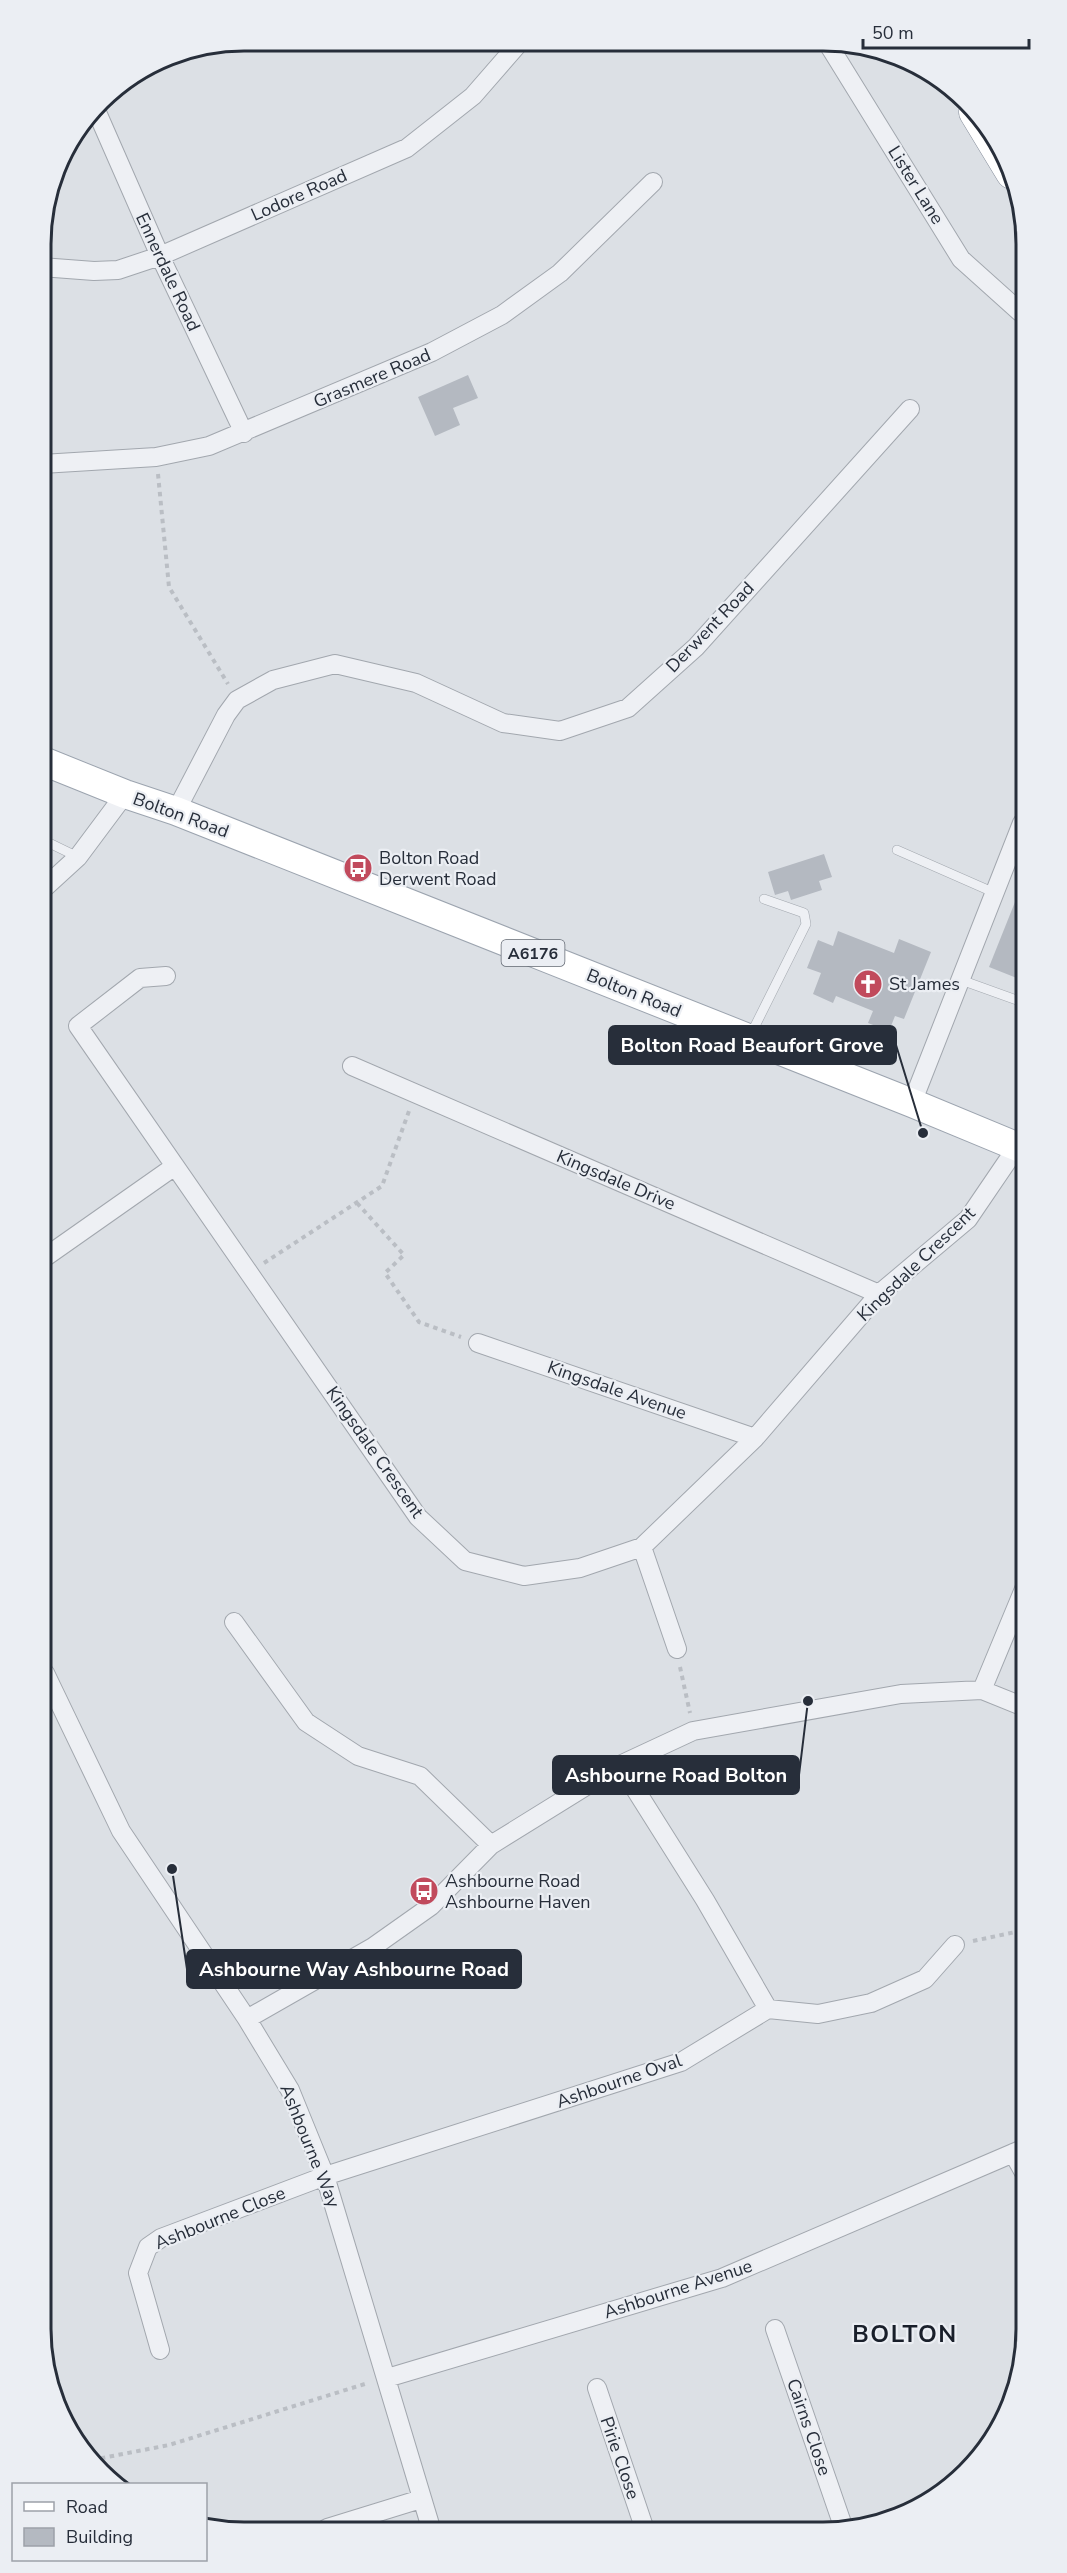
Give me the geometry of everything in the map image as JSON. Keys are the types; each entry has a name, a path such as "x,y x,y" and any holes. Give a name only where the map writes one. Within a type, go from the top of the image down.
{"main road":[{"name":"Bolton Road","path":"51,764 125,795 176,811 1016,1146"}],"street":[{"name":"Lodore Road","path":"51,268 94,271 118,270 160,256 406,148 474,96 512,51"},
{"name":"Lister Lane","path":"832,51 961,259 1016,308"},
{"name":"Ennerdale Road","path":"99,117 160,256 244,433"},
{"name":"Grasmere Road","path":"51,463 156,457 209,446 432,352 502,315 560,273 653,182"},
{"name":"Derwent Road","path":"176,811 226,716 237,700 273,680 335,663 416,683 503,723 560,731 628,708 696,647 910,409"},
{"path":"51,882 78,857 125,795"},
{"path":"912,1103 1016,839"},
{"name":"Kingsdale Crescent","path":"166,976 140,978 78,1026 418,1517 465,1561 524,1576 580,1568 642,1547 755,1438 879,1294 968,1219 1016,1153"},
{"name":"Kingsdale Drive","path":"352,1066 879,1294"},
{"path":"51,1253 175,1166"},
{"name":"Kingsdale Avenue","path":"478,1342 755,1438"},
{"path":"642,1547 677,1649"},
{"path":"982,1690 1016,1608"},
{"path":"234,1622 306,1722 358,1756 420,1776 490,1845"},
{"name":"Ashbourne Way","path":"51,1686 121,1832 247,2019 290,2090 325,2176 429,2522"},
{"path":"247,2019 373,1947 422,1913 490,1845 620,1765 693,1731 901,1694 982,1690 1016,1704"},
{"path":"620,1765 705,1900 768,2008 818,2014 870,2003 925,1979 955,1945"},
{"name":"Ashbourne Oval","path":"325,2176 681,2062 768,2008"},
{"name":"Ashbourne Avenue","path":"387,2378 722,2278 1016,2151"},
{"name":"Ashbourne Close","path":"160,2350 138,2273 148,2247 161,2238 325,2176"},
{"name":"Cairns Close","path":"775,2329 841,2521"},
{"name":"Pirie Close","path":"597,2388 642,2522"},
{"path":"346,2522 421,2499"}],"lane":[{"path":"51,844 78,857"},
{"path":"897,850 995,893"},
{"path":"749,1039 806,924 804,913 764,899"},
{"path":"962,980 1016,1000"}],"path":[{"path":"156,457 169,587 237,700"},
{"path":"249,1273 382,1186 415,1093"},
{"path":"357,1203 404,1256 385,1274 420,1322 478,1342"},
{"path":"677,1649 693,1731"},
{"path":"955,1945 1016,1932"},
{"path":"101,2458 169,2445 387,2378"}],"building":[{"path":"468,375 478,398 453,408 460,425 435,436 418,397"},
{"path":"824,854 832,877 819,881 822,890 791,900 788,891 775,895 768,872"},
{"path":"1016,900 1016,978 989,967"},
{"name":"St James","path":"838,931 894,953 899,939 931,952 904,1019 895,1016 889,1031 868,1023 873,1011 836,996 833,1003 813,994 821,973 807,968 818,940 833,946"}],"place":[{"name":"Bolton Road Derwent Road","path":"358,868"},
{"name":"St James","path":"868,984"},
{"name":"Bolton Road Beaufort Grove","path":"923,1133"},
{"name":"Ashbourne Road Bolton","path":"808,1701"},
{"name":"Ashbourne Way Ashbourne Road","path":"172,1869"},
{"name":"Ashbourne Road Ashbourne Haven","path":"424,1891"}],"district":[{"name":"BOLTON","path":"905,2334"}]}
